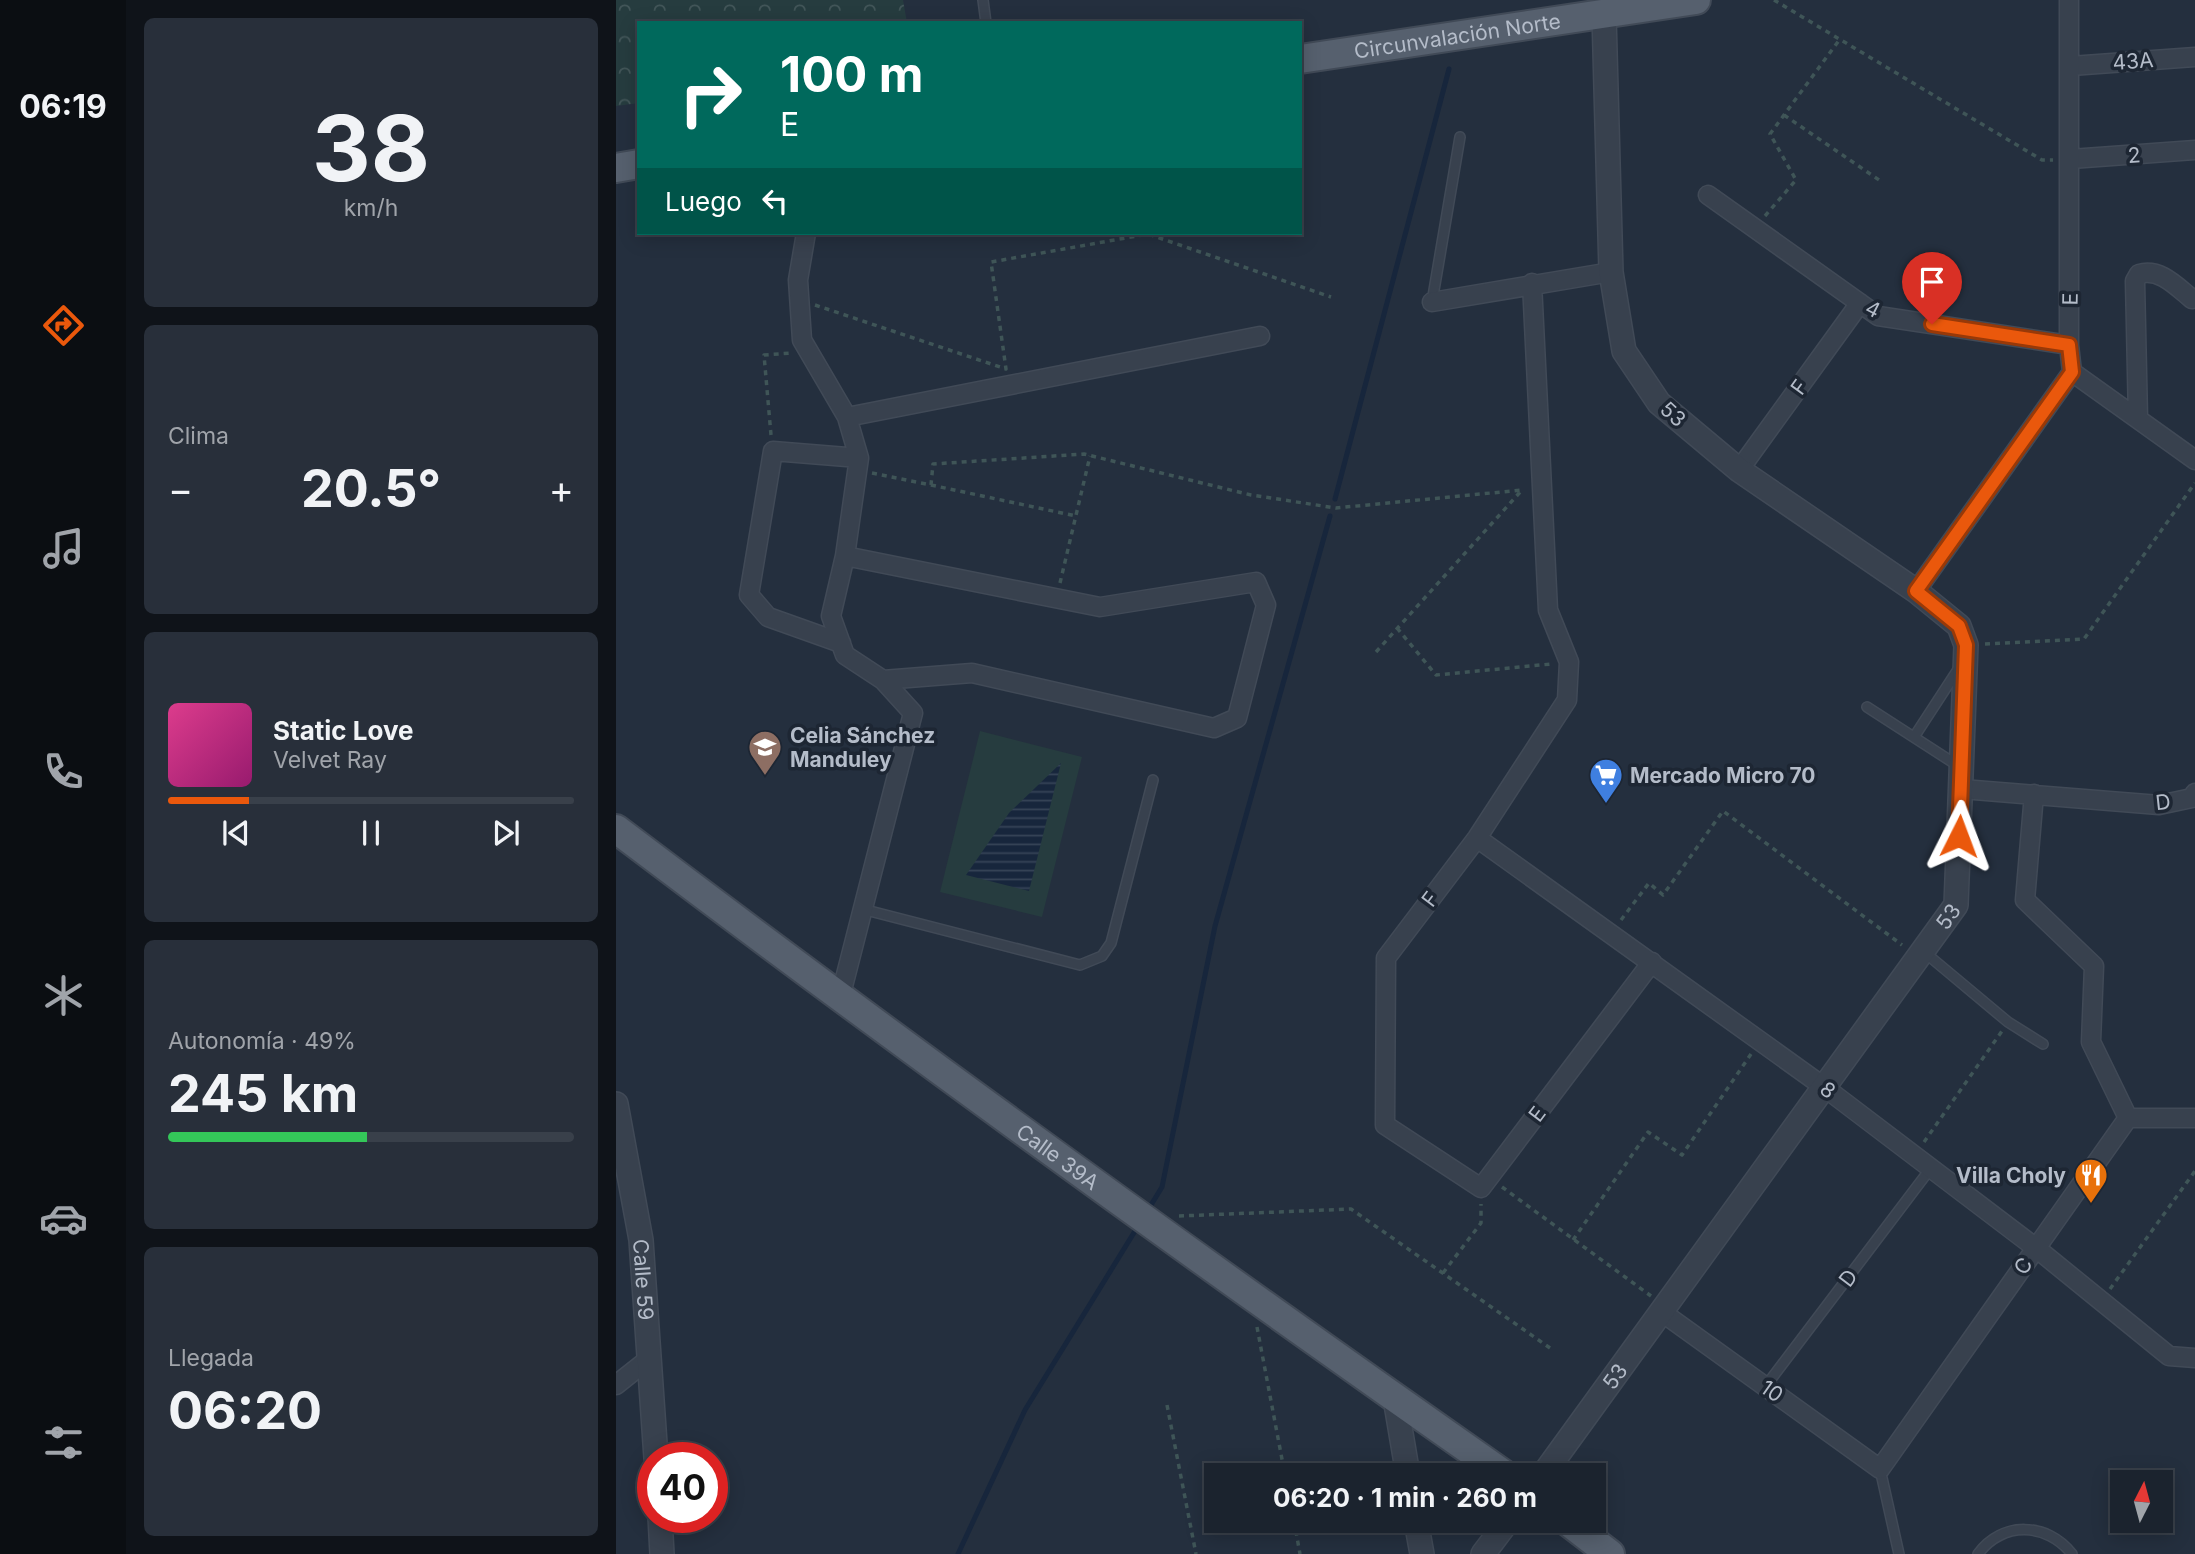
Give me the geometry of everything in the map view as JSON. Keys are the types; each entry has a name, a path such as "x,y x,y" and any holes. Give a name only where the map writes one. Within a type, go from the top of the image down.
{"main road":[{"name":"Circunvalación Norte","path":"1302,59 1696,0"},
{"path":"616,168 637,164"},
{"name":"Calle 39A","path":"616,828 841,998 1252,1297 1488,1463"},
{"path":"1583,1533 1611,1554"}],"street":[{"name":"E","path":"2069,0 2069,345 2072,372"},
{"name":"53","path":"1552,1463 1665,1311 1956,905 1962,779 1965,652 1959,626 1916,591 1739,470 1659,402 1624,351 1611,272 1604,15"},
{"name":"43A","path":"2071,66 2195,57"},
{"name":"2","path":"2071,159 2193,152"},
{"name":"4","path":"1708,195 1878,316 2069,345"},
{"path":"806,235 799,280 802,340 847,417 858,464 845,556 831,616 845,655 883,680 913,713 841,998"},
{"path":"2138,419 2135,281 2139,274 2148,271 2160,274 2192,299"},
{"path":"1432,302 1611,272"},
{"path":"1532,284 1548,610 1569,663"},
{"name":"F","path":"1739,470 1860,303"},
{"path":"847,417 1260,336"},
{"path":"1916,591 2072,372 2195,460"},
{"path":"841,643 768,617 749,595 773,451 858,464"},
{"path":"845,556 1100,607 1256,582 1266,605 1237,718 1214,727 972,673 883,680"},
{"name":"F","path":"1485,1183 1385,1125 1386,958 1476,838 1567,700 1569,663"},
{"name":"D","path":"1962,779 2034,794 2159,805 2194,797"},
{"path":"2034,794 2025,900 2094,966 2091,1041 2127,1118 2195,1118"},
{"name":"8","path":"1476,838 1652,962 1915,1155 2036,1248 2169,1356 2195,1358"},
{"name":"E","path":"1485,1183 1652,962"},
{"name":"Calle 59","path":"616,1104 641,1240 655,1442"},
{"name":"C","path":"1880,1469 2127,1118"},
{"name":"10","path":"1665,1311 1880,1469"},
{"path":"616,1385 650,1358"},
{"path":"1395,1398 1406,1463"},
{"path":"661,1533 662,1554"},
{"path":"1418,1533 1422,1554"},
{"path":"1483,1554 1499,1533"}],"lane":[{"path":"983,0 986,21"},
{"path":"1432,302 1461,136"},
{"path":"1913,737 1965,652"},
{"path":"1867,707 1913,737 1962,779"},
{"path":"862,909 1080,965 1102,956 1111,943 1153,780"},
{"path":"1920,954 2008,1022 2043,1044"},
{"name":"D","path":"1765,1387 1931,1168"},
{"path":"1880,1469 1899,1554"},
{"path":"1978,1554 1987,1541 2002,1534 2031,1528 2046,1532 2071,1554"}],"path":[{"path":"1774,0 2042,160 2071,159"},
{"path":"1755,228 1796,180 1770,134 1840,39"},
{"path":"1784,115 1882,182"},
{"path":"800,300 1006,369 991,262 1142,235"},
{"path":"1151,235 1331,297"},
{"path":"773,451 764,355 809,352"},
{"path":"931,485 933,464 1090,456 1251,495 1336,508 1522,490"},
{"path":"1057,598 1090,456"},
{"path":"858,464 931,485 1076,516"},
{"path":"1376,652 1541,469"},
{"path":"1965,652 2084,639 2195,484"},
{"path":"1397,628 1436,674 1569,663"},
{"path":"1611,933 1649,883 1663,895 1723,811 1920,954"},
{"path":"1915,1155 2008,1022"},
{"path":"1573,1240 1648,1132 1682,1155 1760,1041"},
{"path":"2101,1302 2195,1171"},
{"path":"1443,1273 1481,1223 1485,1183 1573,1240 1665,1311"},
{"path":"1161,1231 1170,1216 1351,1209 1550,1348"},
{"path":"1252,1297 1283,1463"},
{"path":"1167,1405 1196,1554"},
{"path":"1296,1533 1300,1554"}],"green space":[{"path":"616,0 903,0 907,21 637,21 637,103 616,106"},
{"path":"980,731 1082,757 1042,917 940,892"}],"water":[{"path":"1061,763 1029,891 966,875 1009,813"}],"waterway":[{"path":"1335,499 1449,69"},
{"path":"1151,1205 1162,1187 1215,926 1330,516"},
{"path":"958,1554 1025,1410 1135,1231"}],"place":[{"name":"Celia Sánchez Manduley","path":"765,777"},
{"name":"Mercado Micro 70","path":"1606,805"},
{"name":"Villa Choly","path":"2091,1205"}],"route":[{"path":"1932,324 2069,345 2072,372 1916,591 1959,626 1966,645 1959,836"}]}
